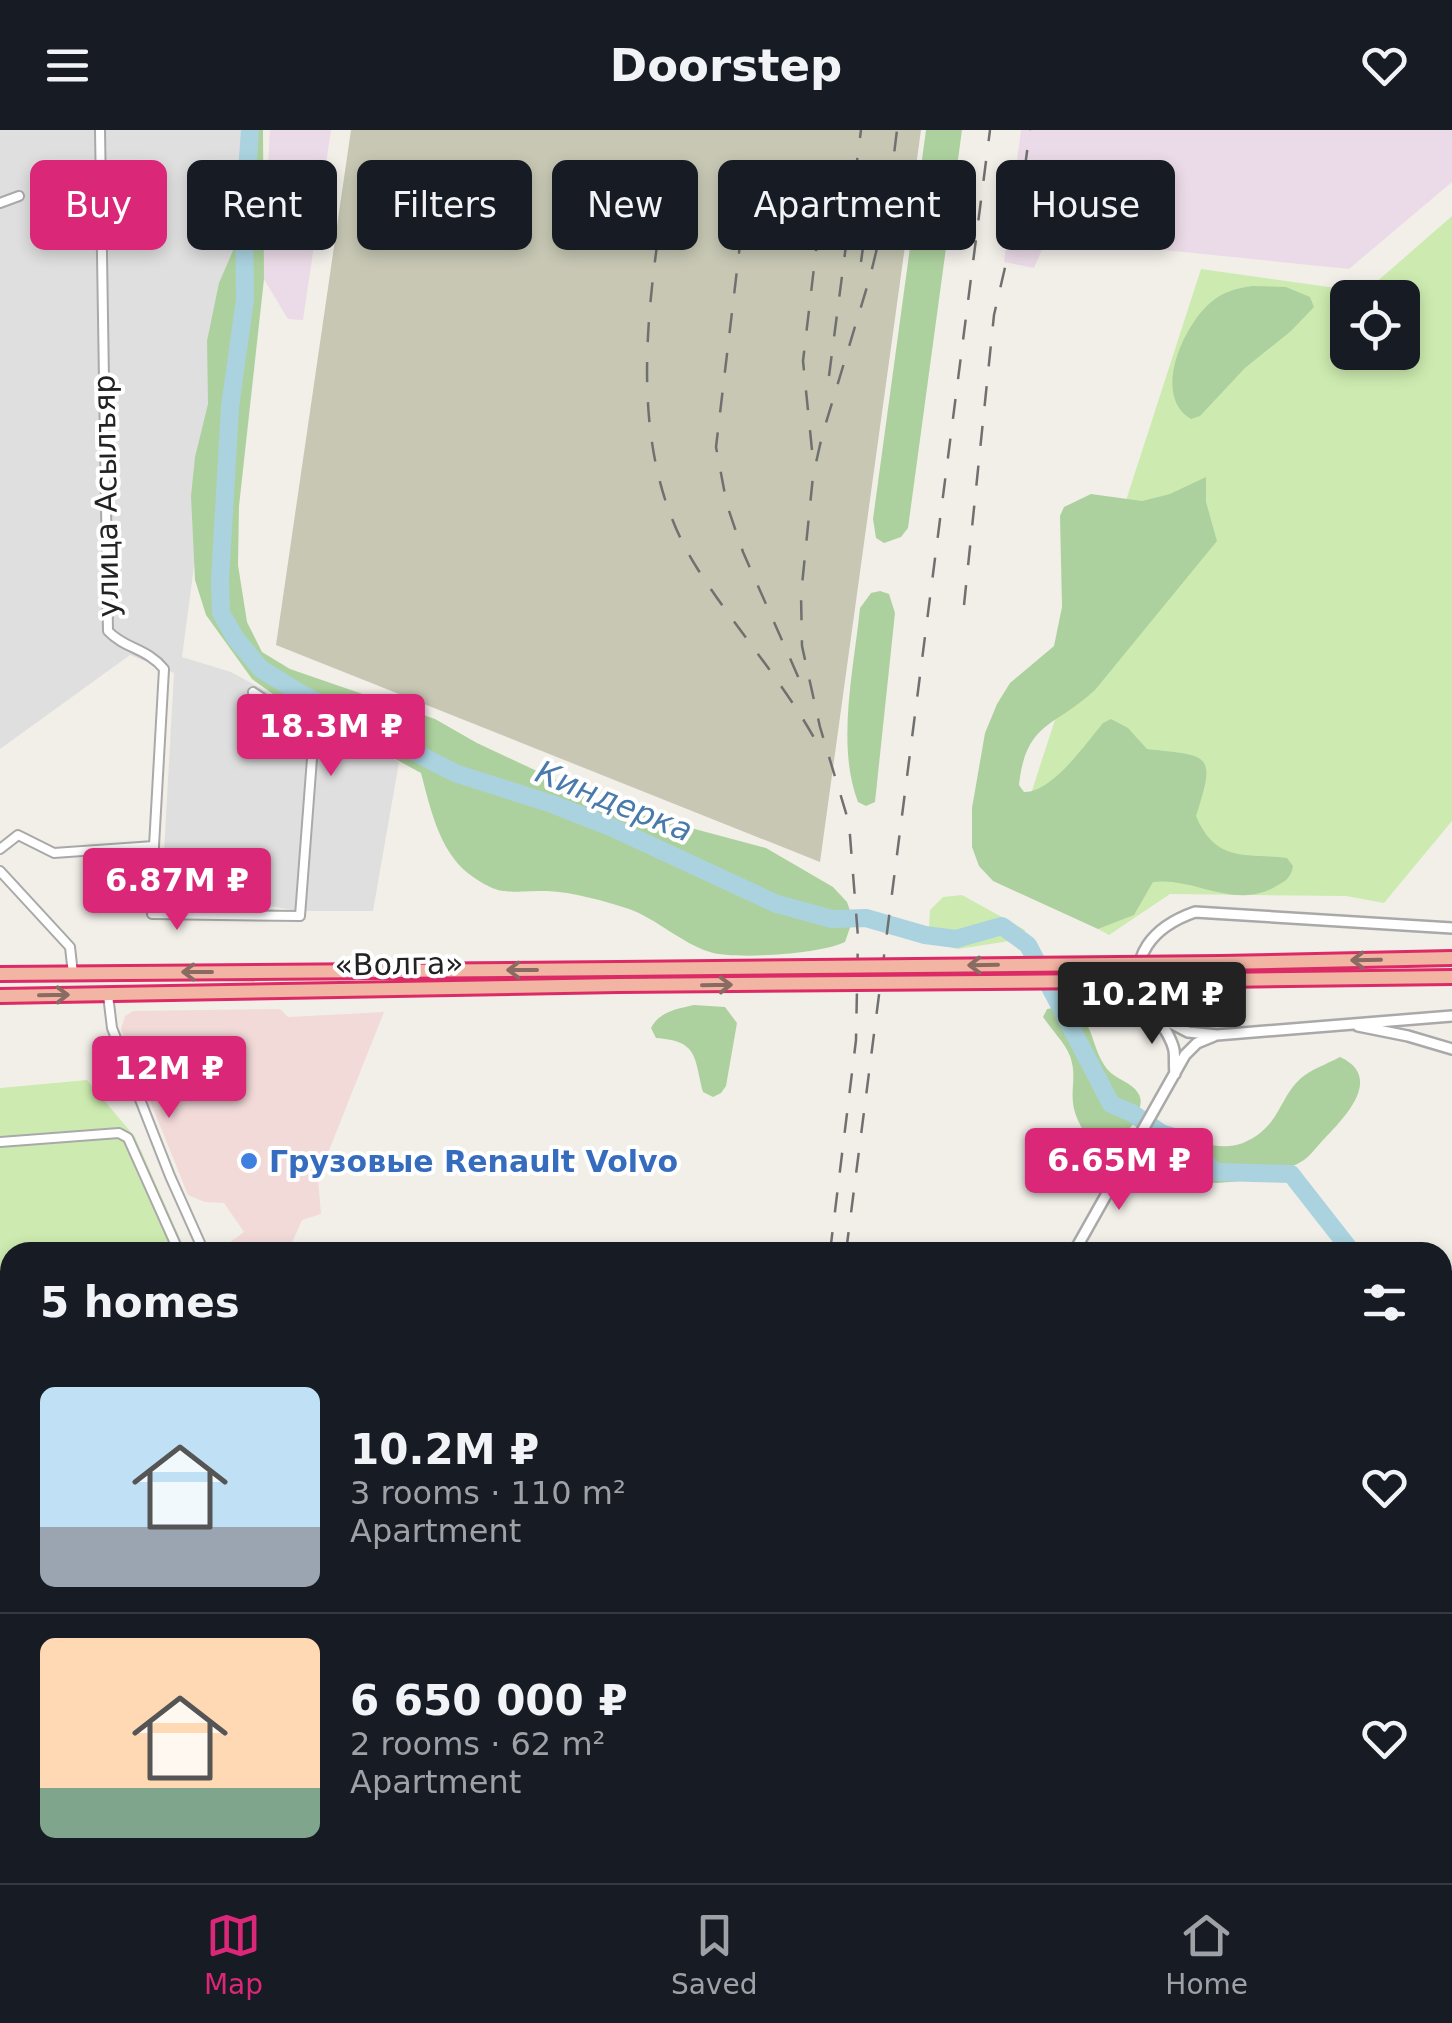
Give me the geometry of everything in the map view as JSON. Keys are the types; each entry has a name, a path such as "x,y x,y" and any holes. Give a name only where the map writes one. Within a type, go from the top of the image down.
{"highway":[{"name":"«Волга»","path":"0,974 1452,958"},
{"name":"«Волга»","path":"0,996 1452,977"}],"street":[{"name":"улица Асылъяр","path":"100,130 108,630 117,640 152,654 164,669 154,846"},
{"path":"0,203 19,196"},
{"path":"0,849 18,834 54,853 154,846 152,914 300,916 314,732 252,692"},
{"path":"0,872 70,947 72,974"},
{"path":"1175,1074 1174,1050 1141,988 1142,952 1160,929 1174,920 1194,912 1452,928"},
{"path":"108,994 112,1028 200,1242"},
{"path":"1154,1014 1188,1032 1217,1035 1410,1016 1452,1016"},
{"path":"1350,1024 1452,1049"},
{"path":"1080,1242 1190,1049 1217,1035"},
{"path":"0,1142 118,1133 128,1138 175,1242"}],"shaded area":[{"path":"0,130 243,130 241,160 187,160 187,250 236,250 182,657 231,672 399,762 373,911 299,911 162,888 174,673 130,655 0,749"},
{"path":"270,130 331,130 327,160 268,160"},
{"path":"351,130 921,130 917,160 718,160 718,250 904,250 820,862 276,645 334,250 337,250"},
{"path":"1021,130 1452,130 1452,182 1349,269 1164,250 1175,250 1175,160 1017,160"},
{"path":"263,250 313,250 303,320 288,319 262,276"},
{"path":"1006,250 1042,250 1034,268 1004,262"},
{"path":"280,1009 288,1017 384,1012 318,1178 321,1214 302,1220 292,1242 230,1242 244,1232 224,1203 205,1202 188,1195 121,1029 125,1016 133,1011"}],"green space":[{"path":"245,130 263,130 263,160 243,160"},
{"path":"926,130 962,130 958,160 922,160"},
{"path":"1452,216 1452,821 1384,903 1346,896 1170,894 1109,935 1004,877 1201,269 1330,287 1330,370 1420,370 1420,280 1379,280"},
{"path":"233,250 264,250 239,506 238,565 247,622 262,652 290,669 435,719 477,743 616,808 766,848 833,887 847,902 853,919 845,942 798,953 722,954 699,948 639,913 610,903 557,892 506,892 490,887 469,874 450,853 437,828 421,773 344,731 313,723 252,679 206,615 195,580 191,496 195,457 208,404 207,341 219,283"},
{"path":"910,250 946,250 908,528 901,537 884,543 876,538 873,519"},
{"path":"1253,286 1286,287 1310,297 1314,307 1245,368 1200,416 1191,419 1179,408 1173,394 1182,343 1200,313 1215,299"},
{"path":"1206,477 1206,502 1217,541 1095,690 1035,737 1028,748 1019,785 1024,792 1046,784 1111,719 1128,728 1147,749 1184,753 1203,761 1206,780 1196,816 1213,842 1233,853 1287,858 1293,866 1286,880 1258,894 1228,894 1153,882 1134,915 1098,929 993,881 979,866 972,847 972,808 985,733 1010,683 1054,646 1062,607 1060,516 1064,507 1091,494 1142,501 1170,494"},
{"path":"871,593 889,594 895,613 875,802 866,806 858,802 852,780 848,706 860,608"},
{"path":"962,895 1025,930 1022,939 958,949 939,944 929,928 930,910 943,897"},
{"path":"694,1005 725,1007 737,1023 726,1086 713,1097 703,1092 695,1060 687,1047 656,1038 651,1028 664,1014"},
{"path":"1065,1006 1083,1019 1107,1069 1140,1096 1137,1116 1122,1134 1108,1137 1085,1133 1078,1121 1070,1056 1043,1017 1047,1009"},
{"path":"1340,1057 1353,1065 1360,1086 1342,1119 1304,1160 1274,1173 1232,1182 1192,1180 1179,1173 1171,1160 1181,1151 1198,1145 1233,1146 1256,1136 1273,1120 1296,1083"},
{"path":"87,1080 135,1137 182,1242 0,1242 0,1088"}],"pier":[{"path":"1221,955 1221,988 619,994 619,961"}],"waterway":[{"name":"Киндерка","path":"250,130 244,214 245,299 230,407 220,580 221,613 261,669 455,773 613,828 777,904 832,919 866,918 925,935 956,939 1002,926 1028,945 1111,1104 1174,1137 1216,1172 1291,1174 1344,1242"}],"railway":[{"path":"829,376 861,130"},
{"path":"831,1242 856,1040 858,937 849,823 820,727 802,646 801,595 813,476 888,203 897,130"},
{"path":"847,1242 990,130"},
{"path":"964,605 994,315 1020,203 1030,130"},
{"path":"657,250 647,390 660,482 675,526 697,568 818,745"},
{"path":"739,250 716,447 727,505 743,552 800,681"},
{"path":"812,450 803,361 816,250"},
{"path":"861,262 863,250"}],"place":[{"name":"Грузовые Renault Volvo","path":"249,1161"}]}
